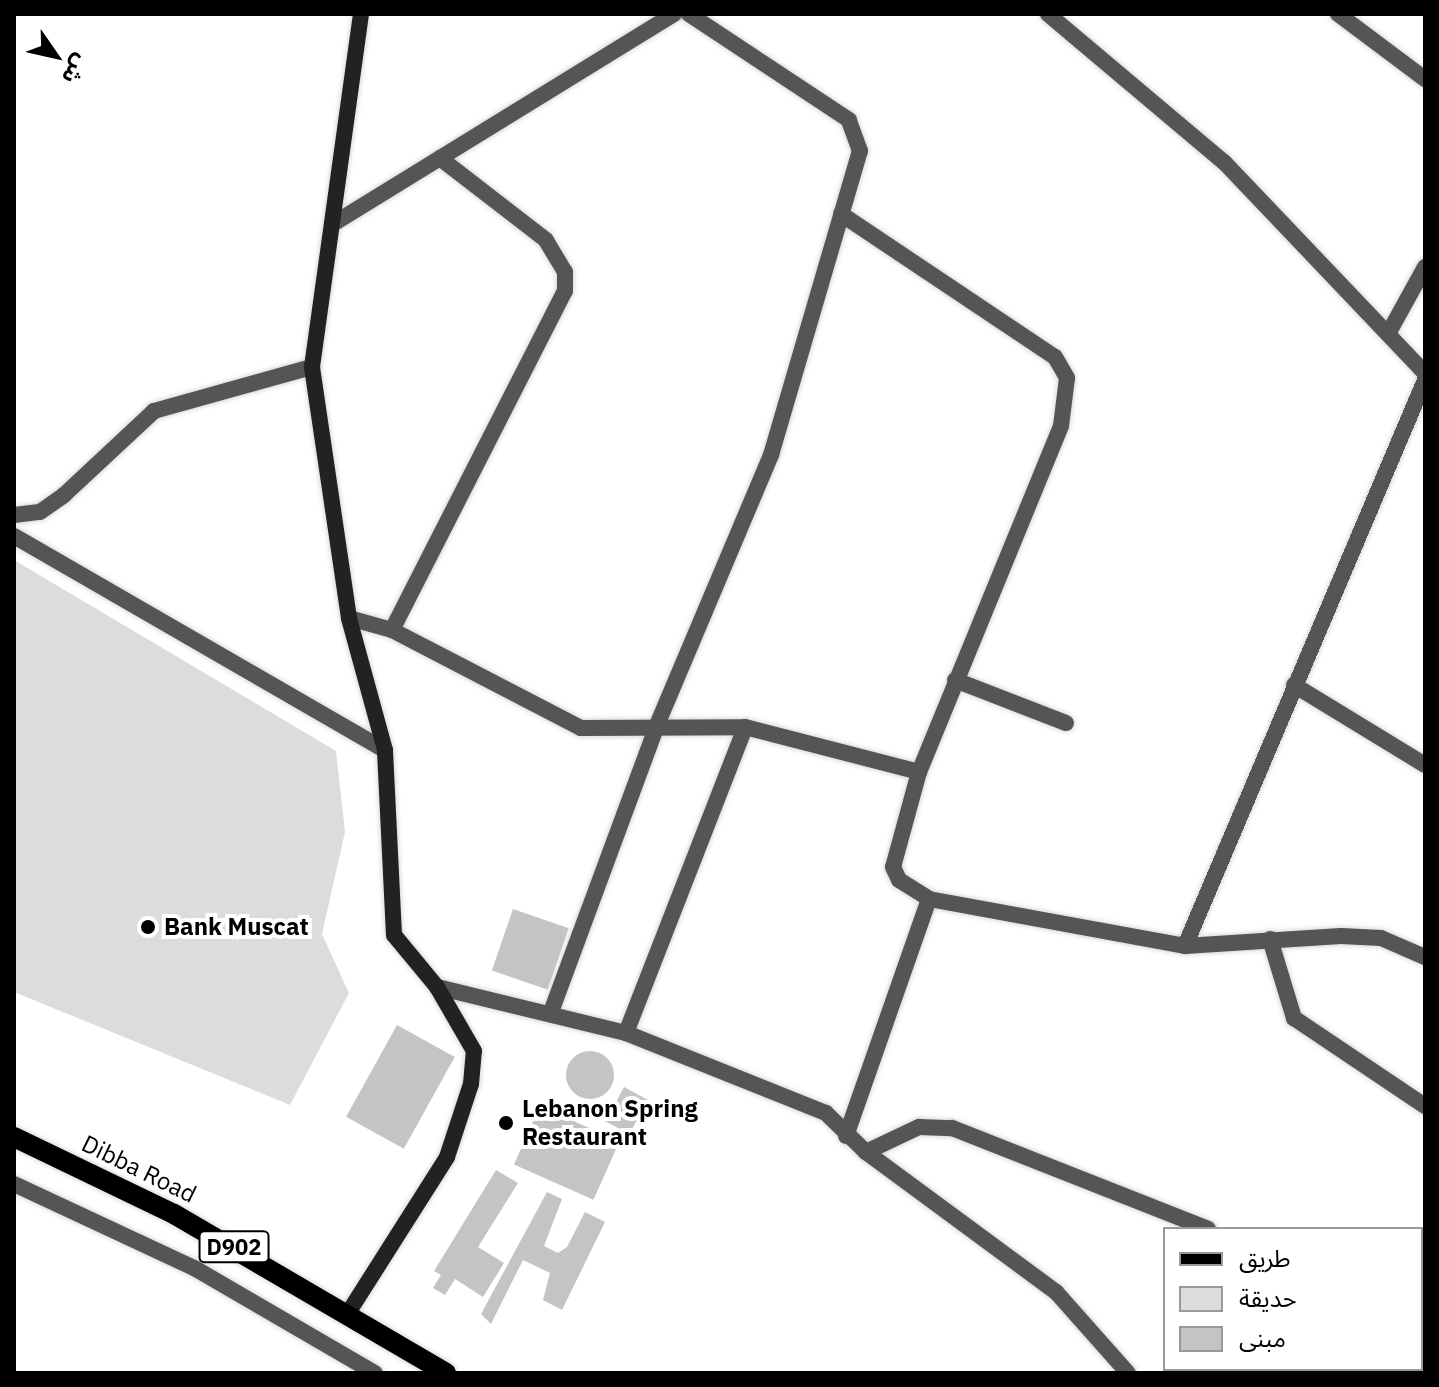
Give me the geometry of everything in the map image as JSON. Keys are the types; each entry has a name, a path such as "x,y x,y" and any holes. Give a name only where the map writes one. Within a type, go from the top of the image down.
{"main road":[{"name":"Dibba Road","path":"14,1137 350,1310 446,1373"}],"street":[{"path":"350,1310 447,1157 471,1084 474,1051 437,987 394,935 385,750 349,618 312,367 336,222 361,14"},
{"path":"336,222 674,14"},
{"path":"551,1012 657,725 771,455 860,151 849,120 689,14"},
{"path":"1048,14 1224,162 1425,373"},
{"path":"1338,14 1425,79"},
{"path":"392,630 565,291 565,272 546,240 440,158"},
{"path":"841,214 1055,357 1067,378 1061,426 919,772 893,867 907,888 929,899 1185,946 1270,939 1381,938 1425,957"},
{"path":"1388,334 1425,267"},
{"path":"14,515 40,512 64,495 154,411 312,367"},
{"path":"1185,946 1425,380"},
{"path":"14,536 385,750"},
{"path":"349,618 392,630 581,728 657,725 745,727 919,772"},
{"path":"955,680 1066,723"},
{"path":"1294,685 1425,765"},
{"path":"626,1033 745,727"},
{"path":"846,1136 929,899"},
{"path":"1270,939 1294,1018 1425,1106"},
{"path":"437,987 551,1012 626,1033 826,1113 846,1136 866,1152 1056,1292 1128,1373"},
{"path":"866,1152 919,1127 952,1128 1203,1227"},
{"path":"14,1184 196,1269 375,1373"}],"green space":[{"path":"14,560 336,751 345,832 322,934 349,993 290,1105 14,992"}],"building":[{"path":"513,909 569,928 548,990 492,970"},
{"path":"397,1025 455,1057 404,1149 346,1117"},
{"path":"590,1051 607,1058 614,1075 607,1092 590,1099 573,1092 566,1075 573,1058"},
{"path":"624,1087 648,1100 630,1134 606,1121"},
{"path":"540,1106 619,1141 593,1200 514,1164"},
{"path":"496,1170 518,1183 478,1247 504,1263 483,1297 455,1279 445,1295 433,1288 441,1275 434,1271"},
{"path":"547,1192 562,1199 544,1246 558,1253 567,1247 585,1212 605,1222 562,1310 543,1300 550,1273 523,1260 491,1324 481,1314"}],"place":[{"name":"Bank Muscat","path":"148,927"},
{"name":"Lebanon Spring Restaurant","path":"506,1123"}]}
